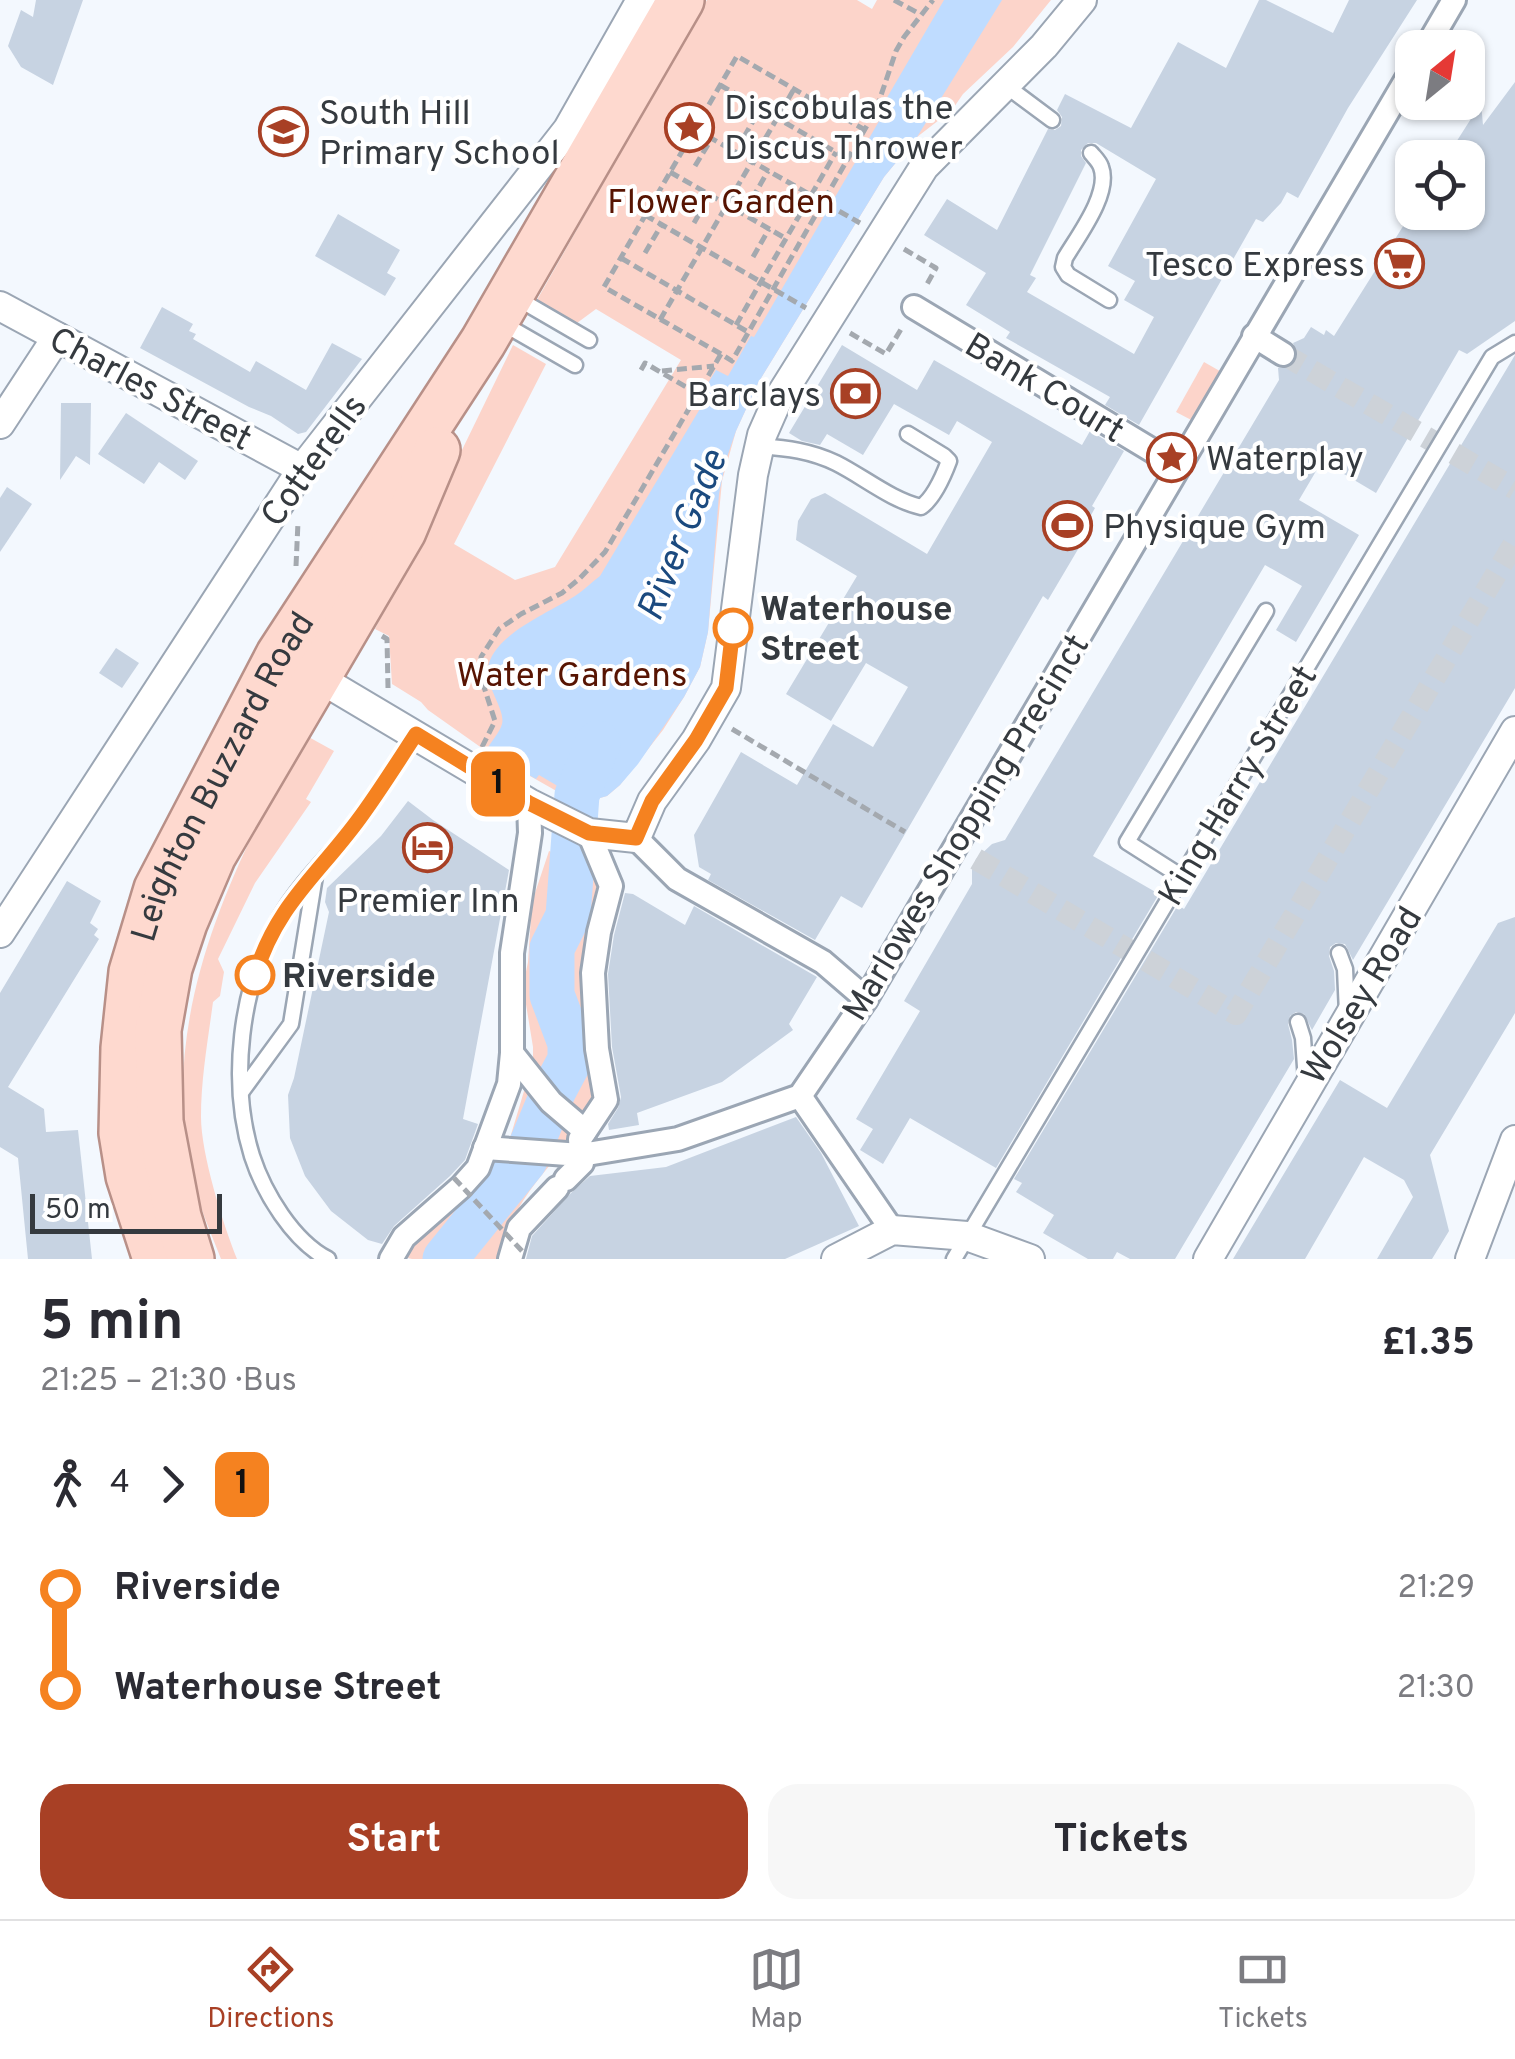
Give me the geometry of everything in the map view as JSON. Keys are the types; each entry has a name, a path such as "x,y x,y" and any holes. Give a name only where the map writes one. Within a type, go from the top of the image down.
{"main road":[{"name":"Leighton Buzzard Road","path":"156,1259 130,1176 122,1133 124,1048 132,972 157,889 298,665 681,0"},
{"name":"Leighton Buzzard Road","path":"191,1259 178,1218 160,1122 158,1030 169,968 184,923 298,665"}],"street":[{"name":"Cotterells","path":"0,932 302,469 568,130 641,0"},
{"path":"636,838 652,801 726,688 753,475 762,434 777,401 924,167 1044,46 1082,0"},
{"path":"1436,30 1454,0"},
{"name":"Marlowes Shopping Precinct","path":"800,1096 966,853 1178,466 1395,99"},
{"name":"Charles Street","path":"0,306 302,469"},
{"name":"Bank Court","path":"914,307 1178,466"},
{"path":"1254,336 1283,354"},
{"path":"0,424 57,337"},
{"path":"298,665 529,803 589,833 636,838 676,879 823,962 866,999"},
{"name":"Wolsey Road","path":"1208,1259 1515,731"},
{"path":"391,1259 404,1237 478,1168 509,1084 512,953 530,833 529,803"},
{"path":"516,1255 519,1228 582,1163 583,1143 606,1100 596,1049 594,973 611,886 589,833"},
{"path":"512,1053 583,1143"},
{"path":"485,1148 678,1139 800,1096 892,1230 961,1248 1030,1259"},
{"path":"1470,1259 1515,1140"},
{"path":"836,1259 892,1230"}],"lane":[{"path":"1005,85 1052,120"},
{"path":"1091,153 1102,167 1102,190 1065,258 1064,267 1068,276 1109,300"},
{"path":"496,319 589,340"},
{"path":"496,319 575,365"},
{"name":"King Harry Street","path":"961,1248 1492,356 1515,343"},
{"path":"759,446 811,453 921,508 933,494 948,462 908,434"},
{"path":"1182,877 1127,842 1266,611"},
{"path":"328,1259 291,1227 258,1174 245,1132 240,1069 244,1024 256,970 280,917 358,820 416,734"},
{"path":"242,1092 290,1024 316,870"},
{"path":"1339,953 1345,969 1347,1019"},
{"path":"1298,1022 1303,1038 1306,1087"}],"path":[{"path":"894,0 920,14"},
{"path":"865,130 737,56 604,287 732,361 826,204 876,110 896,51 932,0"},
{"path":"720,86 848,159"},
{"path":"660,320 794,89"},
{"path":"744,137 760,108"},
{"path":"695,129 860,224"},
{"path":"695,166 712,138"},
{"path":"736,325 836,152"},
{"path":"752,199 768,171"},
{"path":"670,172 786,238"},
{"path":"694,224 710,195"},
{"path":"646,215 808,308"},
{"path":"645,253 662,224"},
{"path":"753,257 769,229"},
{"path":"620,258 748,332"},
{"path":"469,767 495,721 482,682 480,657 499,629 562,593 605,552 720,354"},
{"path":"640,370 645,363 698,394"},
{"path":"659,372 714,366"},
{"path":"711,716 905,832"},
{"path":"454,1178 516,1255"}],"green space":[{"name":"Water Gardens","path":"707,0 857,0 872,9 877,0 1051,0 1013,47 963,94 952,110 917,137 884,177 758,383 736,431 722,481 708,632 700,667 663,730 620,785 607,796 593,800 567,797 486,751 392,684 389,636 375,629 513,345 546,364 454,544 515,580 555,567 681,360 596,309 577,323 537,300"},
{"path":"1204,362 1225,374 1197,423 1176,412"},
{"path":"305,735 334,751 306,799 311,802 255,883 218,959 224,972 220,996 213,1002 201,1117 209,1169 237,1259 221,1259 189,1164 183,1107 185,1050 194,995 229,888"},
{"path":"549,851 567,858 598,880 583,983 593,1081 591,1100 582,1121 515,1215 507,1236 505,1259 408,1258 426,1233 492,1177 510,1138 533,1061 523,986 532,902"}],"water":[{"name":"Water Gardens","path":"944,0 1002,0 917,137 884,177 758,383 736,431 719,494 708,632 700,667 684,697 620,785 607,796 593,800 567,797 559,793 561,788 539,775 536,779 486,751 501,727 502,718 488,671 494,652 514,633 600,576 707,397 702,393 716,370 728,376 751,336 754,337"}],"building":[{"path":"36,0 83,0 53,85 21,67 8,46 21,10 33,17"},
{"path":"1259,0 1333,33 1349,0 1417,0 1348,108 1298,198 1287,192 1263,222 1256,219 1139,425 1105,405 1110,397 1006,338 1010,332 966,305 986,273 924,235 947,199 997,230 1048,129 1061,126 1062,117 1057,110 1065,94 1131,128 1178,42 1226,68","holes":["1088,143 1096,143 1156,179 1108,266 1135,281 1124,300 1154,317 1134,354 1027,292 1036,278 1030,275 1086,163 1081,150"]},
{"path":"1515,82 1515,321 1467,354 1459,350 1376,493 1322,461 1299,500 1359,535 1296,642 1276,630 1302,586 1265,565 1093,856 1159,894 996,1168 910,1118 883,1164 860,1150 873,1129 856,1119 920,1011 904,1001 972,884 976,859 992,844 1005,840 1279,380 1278,368 1289,368 1296,361 1298,354 1293,343 1304,338 1311,327 1334,336 1401,230 1485,230 1485,140 1457,140 1470,120 1483,120 1483,125"},
{"path":"338,214 400,250 387,273 396,278 385,296 315,256"},
{"path":"162,307 193,324 189,331 196,334 193,339 250,372 256,361 306,390 332,343 362,359 306,432 298,434 140,348"},
{"path":"842,345 917,390 934,360 1082,445 1090,431 1124,451 1092,506 1095,508 1085,526 1090,529 1048,600 1043,596 862,908 841,896 815,940 708,880 711,874 699,867 694,835 741,752 797,785 833,724 873,747 908,687 866,663 831,721 786,694 857,576 796,540 798,521 811,499 825,493 927,554 992,442 957,421 949,435 894,404 863,455 827,434 820,445 789,433"},
{"path":"1515,355 1515,688 1353,960 1345,944 1330,947 1335,990 1312,1030 1304,1014 1296,1012 1290,1016 1294,1059 1175,1259 1130,1259 1117,1252 1113,1259 1088,1259 1043,1233 1054,1215 1016,1192 1022,1183 1014,1179 1178,905 1184,909"},
{"path":"61,403 91,403 90,465 76,456 60,480"},
{"path":"126,413 198,461 185,480 159,462 144,484 98,454"},
{"path":"7,487 32,504 0,552 0,498"},
{"path":"116,648 139,663 122,688 99,673"},
{"path":"408,801 509,870 463,1119 478,1124 465,1160 394,1226 382,1244 368,1240 331,1211 305,1176 290,1138 288,1095 329,912 325,902 327,888 381,836"},
{"path":"67,881 101,901 90,923 98,929 94,935 99,939 8,1087 44,1109 46,1132 78,1130 92,1259 28,1259 18,1158 0,1147 0,993"},
{"path":"625,893 685,925 694,906 817,977 789,1024 793,1030 722,1082 637,1113 639,1125 609,1130 621,1097 612,1047 608,974"},
{"path":"1515,917 1515,1013 1430,1155 1449,1231 1432,1259 1377,1259 1413,1197 1404,1180 1364,1157 1305,1259 1233,1259 1340,1080 1387,1108 1498,923"},
{"path":"796,1117 821,1153 859,1226 785,1259 526,1259 532,1236 590,1176 666,1167"}],"waterway":[{"name":"River Gade","path":"445,1259 525,1160 570,1060 570,1043 552,995 552,948 568,916 577,795 598,743"}],"tunnel":[{"path":"1283,354 1515,489"},
{"path":"976,859 1236,1014 1515,542"}],"bus line":[{"name":"1","path":"255,975 280,917 358,820 416,734 529,803 589,833 636,838 652,801 696,740 726,688 733,628"}],"place":[{"name":"Discobulas the Discus Thrower","path":"689,127"},
{"name":"South Hill Primary School","path":"284,132"},
{"name":"Tesco Express","path":"1400,264"},
{"name":"Barclays","path":"856,394"},
{"name":"Waterplay","path":"1171,458"},
{"name":"Physique Gym","path":"1068,526"},
{"name":"Waterhouse Street","path":"733,628"},
{"name":"Premier Inn","path":"428,848"},
{"name":"Riverside","path":"255,975"}],"park label":[{"name":"Flower Garden","path":"721,201"}]}
